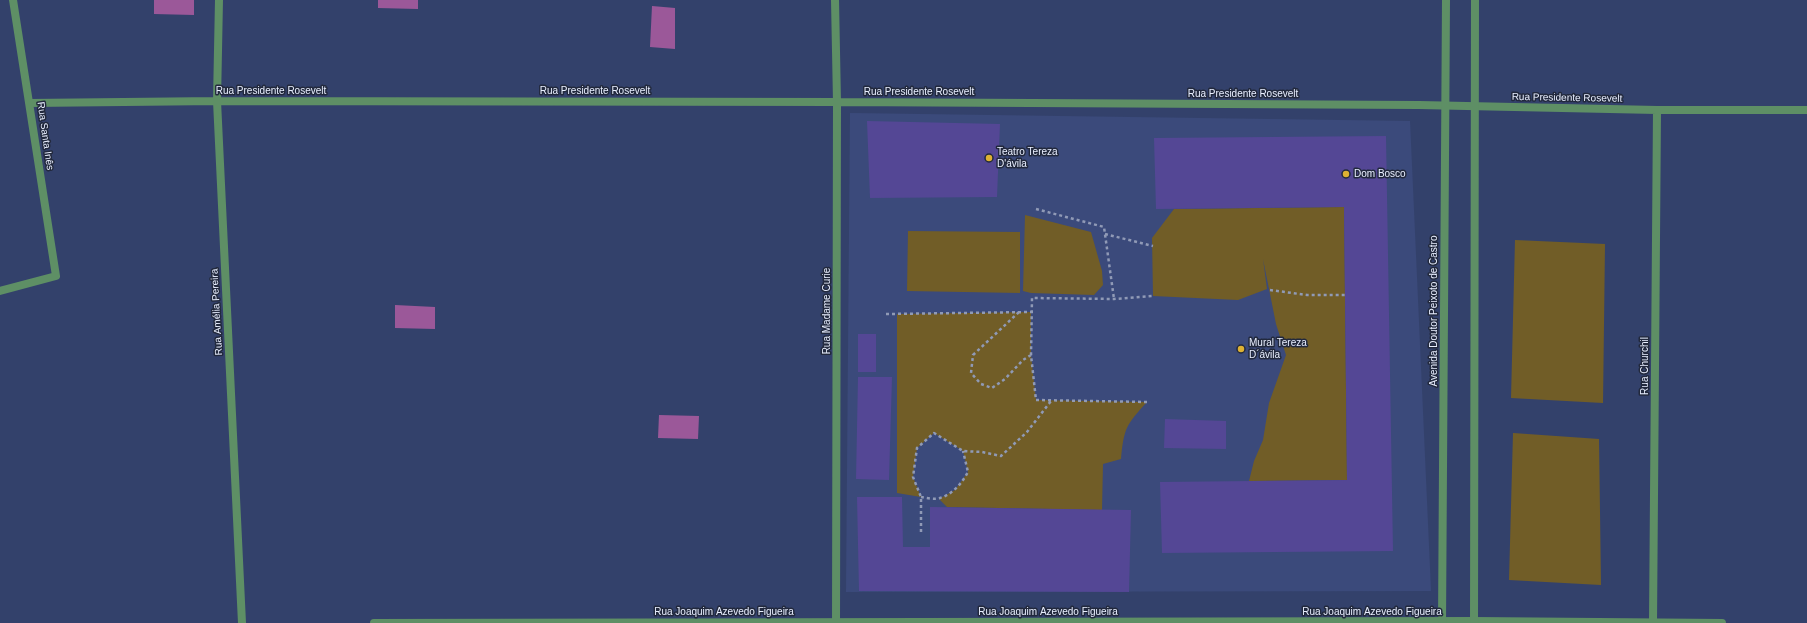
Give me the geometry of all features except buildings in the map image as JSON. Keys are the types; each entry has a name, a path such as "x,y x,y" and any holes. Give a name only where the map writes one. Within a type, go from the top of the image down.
{"street":[{"name":"Rua Santa Inês","path":"0,291 56,276 13,0"},
{"name":"Rua Amélia Pereira","path":"219,0 217,101 242,623"},
{"name":"Rua Madame Curie","path":"835,0 837,102 836,623"},
{"name":"Avenida Doutor Peixoto de Castro","path":"1442,622 1446,0"},
{"path":"1474,622 1475,0"},
{"name":"Rua Presidente Rosevelt","path":"30,103 217,101 837,102 1445,105 1657,110 1807,110"},
{"name":"Rua Churchil","path":"1653,623 1657,110"},
{"name":"Rua Joaquim Azevedo Figueira","path":"374,623 1722,623"}],"path":[{"path":"1036,209 1104,227 1114,299"},
{"path":"1104,234 1152,246"},
{"path":"1270,290 1307,295 1345,295"},
{"path":"1147,402 1036,400 1031,355 1032,298 1114,299 1152,296"},
{"path":"1019,312 973,355 971,373 981,384 992,388 1013,372 1023,360 1031,355"},
{"path":"886,314 1032,312"},
{"path":"921,532 921,497 913,477 917,448 934,433 963,451 982,452 1001,456 1027,432 1052,400"},
{"path":"921,497 939,499 955,490 963,482 968,472 963,451"}],"shaded area":[{"path":"154,0 194,0 194,15 154,14"},
{"path":"378,0 418,0 418,9 378,8"},
{"path":"652,6 675,8 675,49 650,47"},
{"path":"850,113 1410,121 1431,591 846,592"},
{"path":"1344,207 1347,480 1249,481 1254,461 1263,440 1269,403 1286,355 1276,324 1263,259 1267,289 1238,300 1153,296 1152,238 1174,209"},
{"path":"1025,215 1091,232 1102,271 1103,285 1094,295 1031,293 1023,291"},
{"path":"908,231 1020,232 1020,293 907,291"},
{"path":"1515,240 1605,244 1603,403 1511,398"},
{"path":"395,305 435,307 435,329 395,328"},
{"path":"1031,312 1031,355 1036,400 1147,402 1134,416 1127,428 1123,440 1121,459 1103,464 1102,510 947,507 939,499 955,490 968,472 963,451 934,433 917,448 913,477 921,497 897,493 897,314"},
{"path":"659,415 699,416 698,439 658,438"},
{"path":"1513,433 1599,439 1601,585 1509,580"}],"place":[{"name":"Teatro Tereza D'ávila","path":"989,158"},
{"name":"Dom Bosco","path":"1346,174"},
{"name":"Mural Tereza D´ávila","path":"1241,349"}]}
